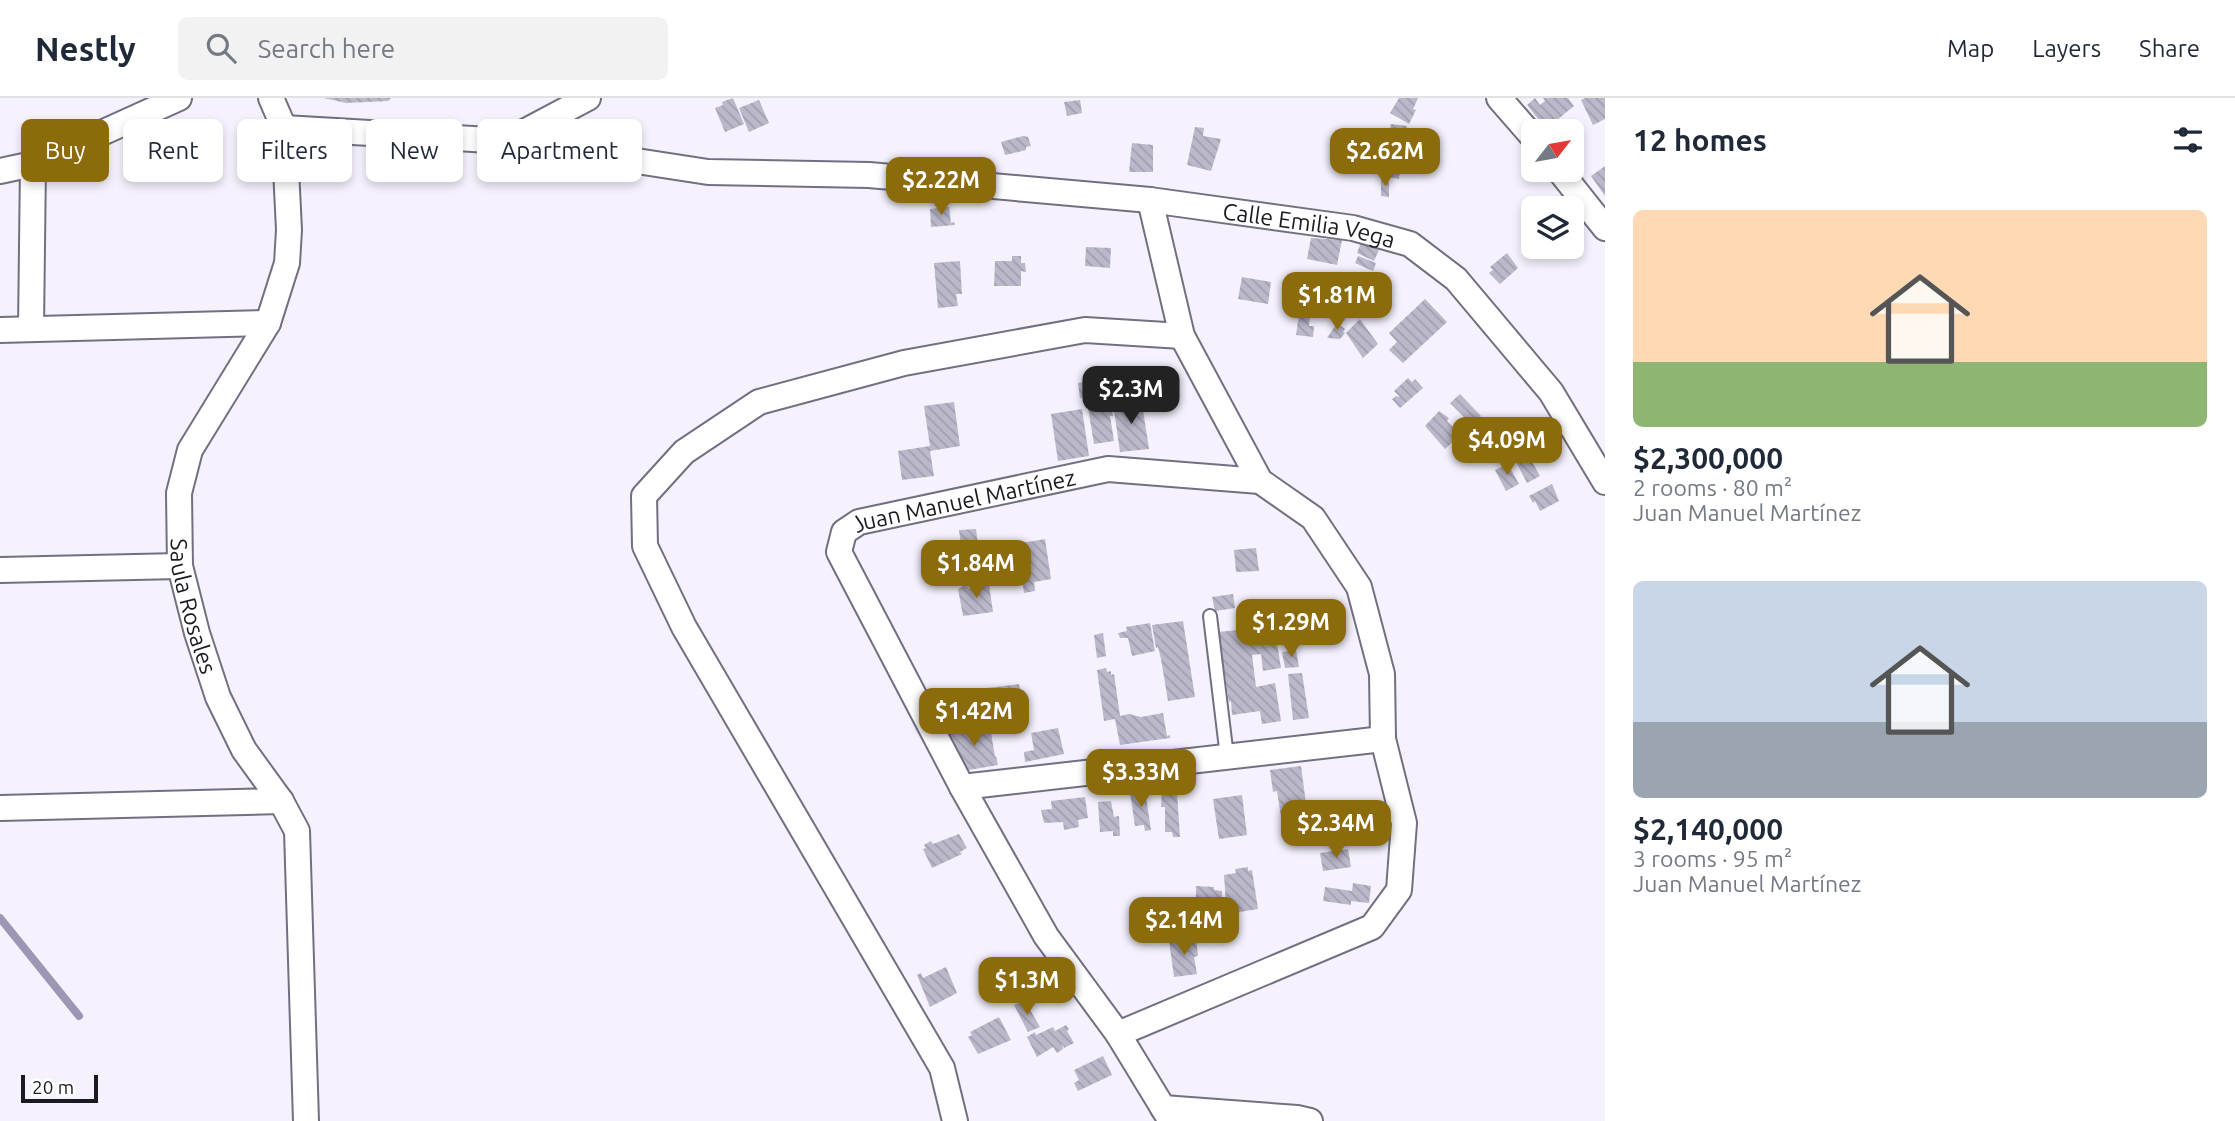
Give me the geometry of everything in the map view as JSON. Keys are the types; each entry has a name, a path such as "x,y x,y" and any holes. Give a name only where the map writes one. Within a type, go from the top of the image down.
{"street":[{"path":"109,129 178,98"},
{"name":"Saula Rosales","path":"271,98 280,119"},
{"path":"549,119 588,98"},
{"path":"1499,98 1521,123"},
{"name":"Calle Emilia Vega","path":"352,132 477,139"},
{"name":"Calle Emilia Vega","path":"642,162 708,172 869,175 1150,200 1353,228 1410,244 1456,279 1550,391 1605,482"},
{"path":"0,171 21,167"},
{"path":"30,329 33,182"},
{"name":"Saula Rosales","path":"287,182 289,230 287,263 268,323 190,450 178,493 180,566 197,634 218,697 244,750 281,801 297,831 306,1121"},
{"path":"1569,182 1605,228"},
{"path":"1118,1034 1371,927 1399,890 1404,824 1383,739 1382,674 1359,587 1313,518 1260,481 1182,336 1150,200"},
{"path":"0,330 268,323"},
{"path":"955,1121 942,1068 684,627 645,546 644,496 684,452 759,402 904,363 1085,330 1182,336"},
{"name":"Juan Manuel Martínez","path":"1167,1115 1118,1034 1046,936 962,787 839,552 844,532 859,522 1108,469 1260,481"},
{"path":"0,570 180,566"},
{"path":"962,787 1383,739"},
{"path":"0,808 281,801"},
{"path":"1167,1115 1297,1118 1310,1121"}],"lane":[{"path":"1210,616 1227,757"}],"building":[{"path":"324,98 391,98 388,101 346,103"},
{"path":"733,98 744,124 725,132 715,108"},
{"path":"1399,98 1418,98 1409,124 1390,113"},
{"path":"1535,98 1540,105 1545,101 1543,98 1568,98 1574,106 1558,119 1538,119 1527,105"},
{"path":"1605,98 1605,119 1593,125 1581,100"},
{"path":"759,100 769,123 749,132 739,108"},
{"path":"1080,100 1082,113 1067,116 1064,102"},
{"path":"1391,124 1407,126 1402,149 1410,151 1411,159 1409,171 1400,168 1399,179 1379,175"},
{"path":"1195,127 1204,128 1203,136 1221,139 1211,171 1187,165"},
{"path":"1028,137 1031,146 1026,147 1026,150 1005,155 1001,142"},
{"path":"1132,143 1153,145 1153,172 1129,172"},
{"path":"1605,166 1605,196 1591,176"},
{"path":"1381,180 1389,180 1389,197 1381,196"},
{"path":"949,207 951,223 954,222 955,225 931,227 930,209"},
{"path":"1311,238 1342,240 1337,265 1307,259"},
{"path":"1361,242 1379,250 1374,261 1357,253"},
{"path":"1086,247 1111,248 1110,268 1085,266"},
{"path":"1507,253 1518,268 1500,284 1489,273 1493,270 1490,267"},
{"path":"1012,256 1021,256 1021,263 1025,263 1026,272 1021,271 1021,286 994,286 995,261 1012,261"},
{"path":"1358,256 1376,263 1373,271 1355,263"},
{"path":"960,261 962,294 956,294 958,306 938,308 934,263"},
{"path":"1367,276 1383,287 1374,299 1359,287"},
{"path":"1242,277 1271,282 1268,304 1238,299"},
{"path":"1305,277 1334,282 1332,301 1341,303 1338,318 1301,311"},
{"path":"1355,288 1373,303 1360,316 1343,299"},
{"path":"1425,299 1447,322 1403,363 1389,350 1397,342 1389,333"},
{"path":"1299,314 1310,315 1309,326 1314,326 1313,337 1296,335"},
{"path":"1360,319 1378,344 1363,358 1346,333"},
{"path":"1337,323 1345,329 1345,333 1340,339 1327,338"},
{"path":"1408,378 1412,382 1415,379 1423,388 1400,408 1392,399 1400,397 1394,391"},
{"path":"1117,380 1118,388 1110,389 1114,441 1094,444 1088,408 1084,397 1080,398 1078,383"},
{"path":"1460,394 1481,416 1472,425 1450,403"},
{"path":"1141,397 1149,449 1120,452 1114,410 1121,409 1119,400"},
{"path":"954,402 960,446 930,451 934,476 902,480 898,451 930,446 924,406"},
{"path":"1082,409 1089,456 1058,461 1051,414"},
{"path":"1439,411 1449,418 1447,421 1460,435 1445,449 1425,426"},
{"path":"1526,451 1540,476 1527,483 1514,458"},
{"path":"1508,464 1519,484 1506,491 1495,470"},
{"path":"1552,484 1559,501 1540,511 1529,496"},
{"path":"976,529 978,545 961,545 959,530"},
{"path":"1045,539 1051,579 1034,582 1035,591 1024,593 1016,544"},
{"path":"1256,548 1259,571 1236,572 1234,550"},
{"path":"985,581 989,584 993,612 963,616 958,589 965,585 970,589 978,587 977,584"},
{"path":"1233,594 1235,608 1215,611 1212,597"},
{"path":"1253,615 1262,615 1265,622 1277,620 1281,668 1263,671 1261,654 1252,655 1256,687 1275,683 1281,721 1262,724 1260,711 1232,715 1218,632 1248,629 1246,619"},
{"path":"1183,621 1195,697 1168,701 1152,625"},
{"path":"1150,623 1155,651 1132,656 1128,638 1120,638 1118,633 1127,631 1126,627"},
{"path":"1103,633 1106,656 1097,658 1094,635"},
{"path":"1296,650 1299,667 1285,668 1282,652"},
{"path":"1106,668 1107,672 1111,671 1111,675 1114,674 1120,716 1129,714 1141,717 1163,713 1167,736 1170,735 1170,738 1120,745 1115,719 1104,721 1097,670"},
{"path":"1302,673 1309,718 1293,720 1288,674"},
{"path":"1019,684 1022,702 1001,705 1001,710 983,714 981,702 966,707 963,691"},
{"path":"990,726 998,765 963,771 946,733"},
{"path":"1058,728 1064,754 1025,762 1024,752 1034,750 1031,733"},
{"path":"1301,766 1309,826 1283,830 1277,791 1273,792 1270,770"},
{"path":"1145,790 1151,830 1145,831 1144,825 1135,826 1130,792"},
{"path":"1162,793 1177,793 1180,837 1173,837 1172,832 1165,832"},
{"path":"1242,795 1247,835 1219,839 1213,799"},
{"path":"1085,797 1088,818 1078,820 1079,827 1064,830 1063,822 1044,823 1041,810 1052,809 1051,801"},
{"path":"1353,800 1355,829 1325,832 1323,804"},
{"path":"1111,801 1114,817 1119,816 1120,836 1113,836 1113,831 1100,832 1098,802"},
{"path":"1318,803 1319,819 1310,821 1308,805"},
{"path":"959,834 967,848 960,852 962,854 932,868 923,849 926,848 924,845"},
{"path":"1348,849 1351,867 1323,871 1320,853"},
{"path":"1248,867 1248,871 1252,870 1258,909 1233,913 1232,904 1226,905 1224,875 1236,873 1235,869"},
{"path":"1353,883 1371,886 1369,903 1351,901 1351,905 1323,901 1325,887 1352,891"},
{"path":"1196,886 1214,887 1214,890 1222,891 1222,929 1197,933 1194,914"},
{"path":"1196,937 1198,956 1194,957 1197,974 1174,977 1169,941"},
{"path":"946,967 957,993 930,1007 917,975 921,973 923,978"},
{"path":"1025,1001 1040,1027 1028,1032 1014,1005"},
{"path":"999,1017 1011,1040 978,1054 968,1037 972,1035 970,1032"},
{"path":"1066,1025 1074,1043 1064,1048 1062,1043 1063,1049 1057,1053 1053,1047 1037,1057 1027,1037 1053,1027 1055,1031"},
{"path":"1103,1056 1112,1075 1078,1091 1074,1083 1079,1080 1074,1070"}],"waterway":[{"path":"0,918 79,1016"}]}
